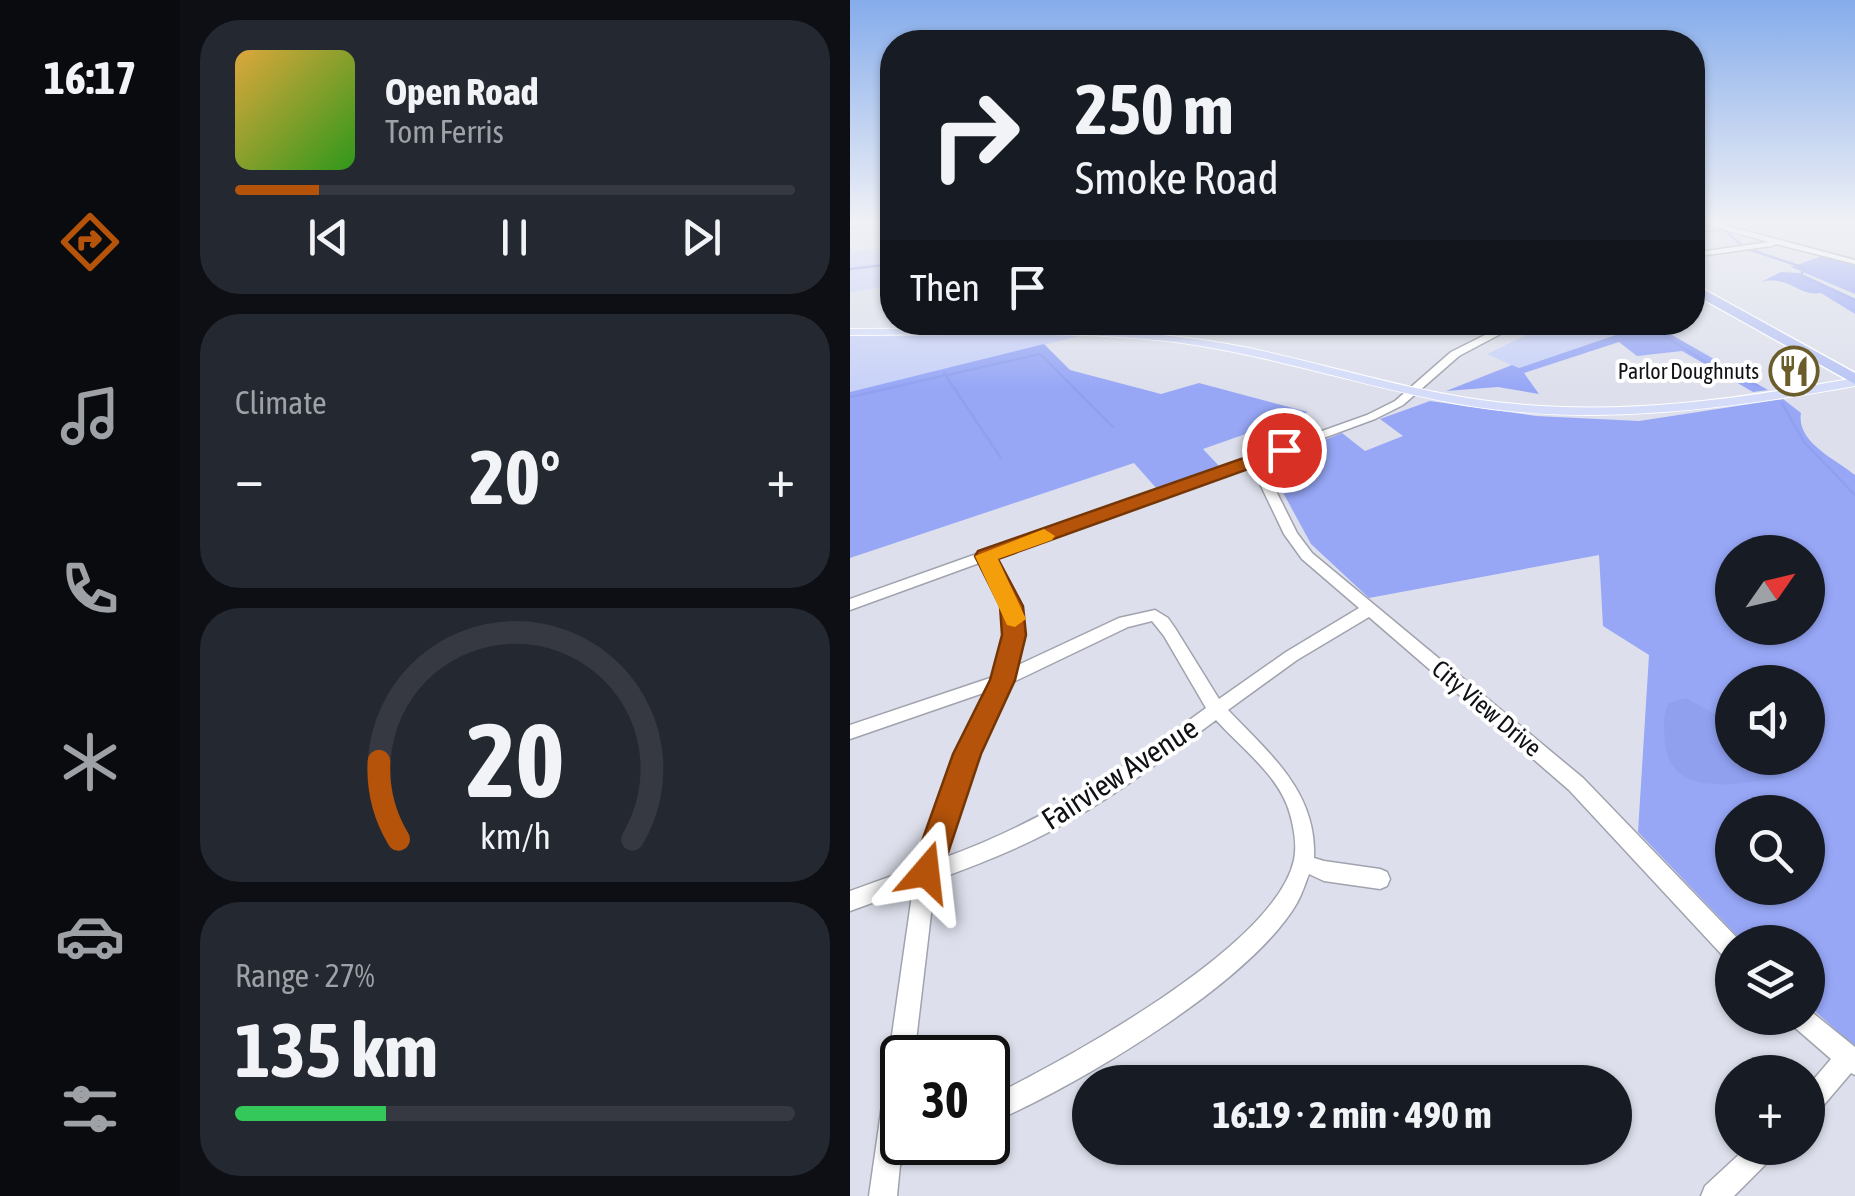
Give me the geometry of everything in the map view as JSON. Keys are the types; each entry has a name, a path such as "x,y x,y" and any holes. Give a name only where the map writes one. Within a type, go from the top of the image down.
{"highway":[{"path":"1705,284 1855,365"},
{"path":"1705,294 1855,381"}],"main road":[{"path":"850,332 880,331"},
{"path":"1153,335 1514,409 1600,413 1700,407 1855,381"}],"street":[{"path":"850,606 1371,417 1400,403 1454,354 1493,335"},
{"name":"City View Drive","path":"1255,461 1298,545 1576,784 1715,930"},
{"path":"904,1035 926,872 967,754 1003,680 1015,620 986,556"},
{"name":"Fairview Avenue","path":"850,901 1066,814 1140,768 1298,648 1370,610"},
{"path":"850,732 1003,680 1124,622 1154,615 1166,622 1186,665 1217,709 1283,782 1298,807 1304,863 1272,919 1215,970 1081,1065 1010,1100"},
{"path":"1304,863 1324,871 1380,879"},
{"path":"1822,1035 1852,1061 1825,1087"},
{"path":"883,1196 887,1165"},
{"path":"1714,1196 1746,1165"}],"shaded area":[{"path":"850,277 880,277 880,287 850,293"},
{"path":"1771,277 1807,277 1855,299 1855,314 1821,293 1806,292 1780,281 1761,282"},
{"path":"1814,277 1855,277 1855,294"},
{"path":"880,334 1083,335 850,392 850,335"},
{"path":"1527,335 1616,335 1518,368 1487,354"},
{"path":"1616,335 1672,335 1768,390 1753,392 1682,351 1637,356 1619,342 1524,373 1539,394 1498,387 1446,391 1512,365 1519,368"},
{"path":"1044,344 1070,370 1161,394 1199,383 1308,412 1203,449 1220,467 1157,489 1134,463 850,558 850,392"},
{"path":"1783,399 1801,413 1801,423 1811,441 1855,475 1855,1047 1825,1020 1825,925 1727,925 1638,832 1649,655 1603,626 1599,555 1369,598 1311,544 1267,463 1342,433 1365,451 1403,436 1380,419 1430,401 1536,416 1639,421"},
{"path":"1686,698 1715,714 1715,775 1783,778 1711,784 1680,774 1670,761 1665,742 1665,712 1669,703"}],"waterway":[{"path":"1805,277 1855,300"},
{"path":"1663,335 1723,373 1758,386"},
{"path":"946,375 1040,354 1113,427"},
{"path":"850,397 946,375"},
{"path":"946,375 1001,458"},
{"path":"1782,403 1804,442 1855,495"}],"slow traffic":[{"path":"1015,619 986,556 1044,536"}],"place":[{"name":"Parlor Doughnuts","path":"1794,371"}],"route":[{"path":"926,872 950,796 1003,680 1014,635 1012,606 986,556 1284,450"}]}
